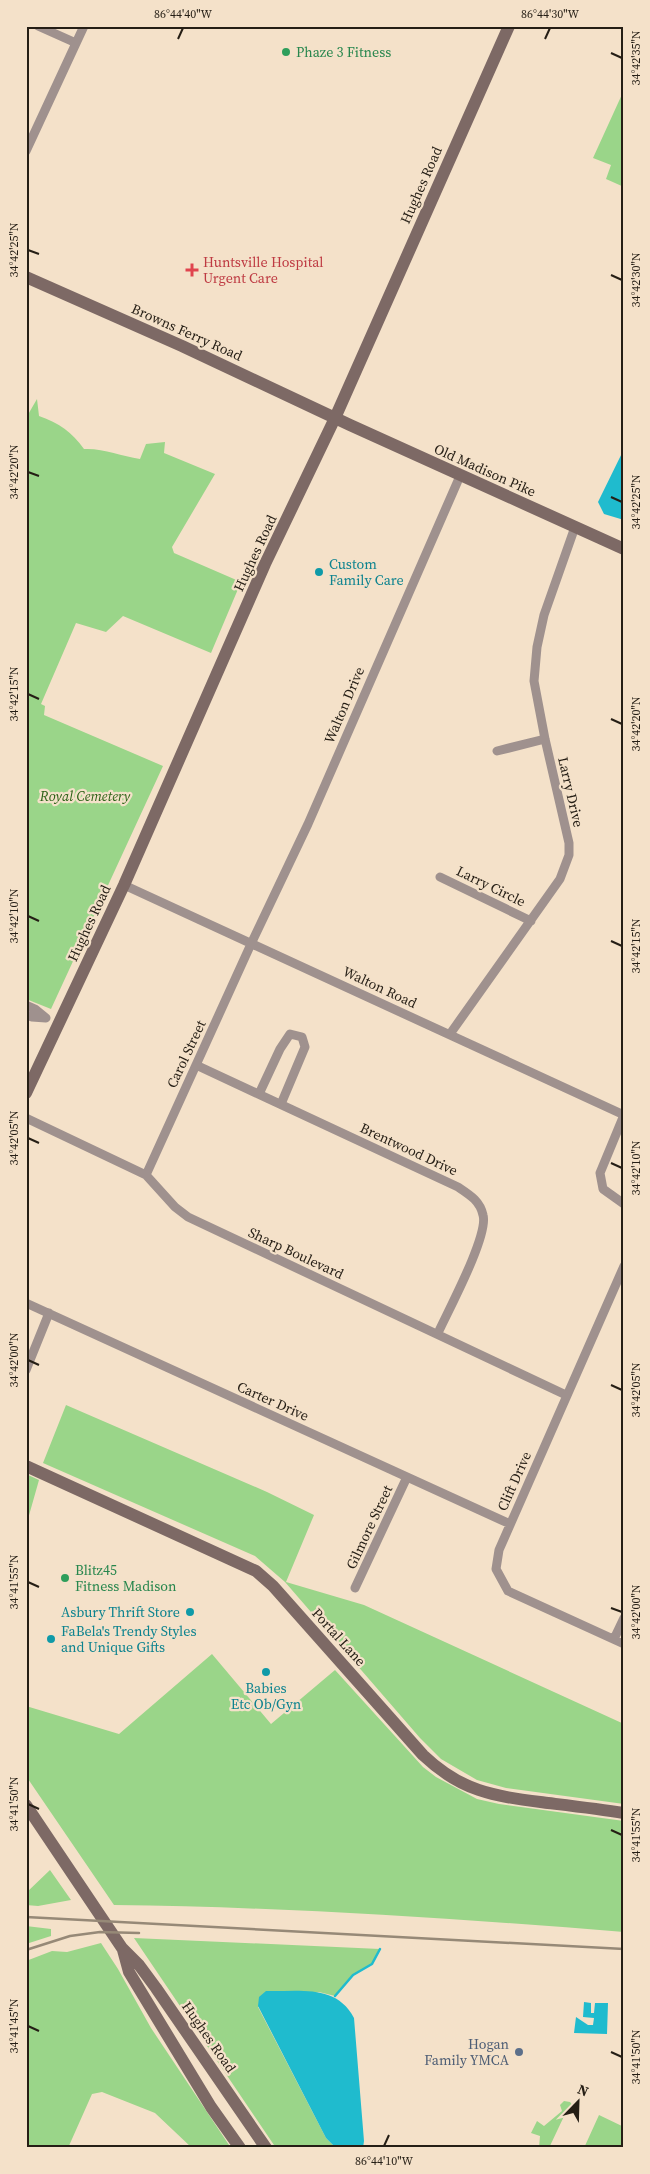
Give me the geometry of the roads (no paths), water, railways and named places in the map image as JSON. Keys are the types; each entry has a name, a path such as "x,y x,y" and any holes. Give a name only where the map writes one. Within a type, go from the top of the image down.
{"main road":[{"name":"Hughes Road","path":"26,1093 124,885 265,564 335,418 509,26"},
{"name":"Browns Ferry Road","path":"26,277 182,346 335,418"},
{"name":"Old Madison Pike","path":"335,418 624,549"},
{"name":"Portal Lane","path":"26,1466 244,1565 265,1578 423,1755 438,1769 453,1779 496,1796 624,1813"},
{"name":"Hughes Road","path":"26,1805 122,1948 139,1965 156,1988 266,2148"},
{"name":"Hughes Road","path":"122,1948 128,1972 212,2107 240,2148"}],"street":[{"path":"38,26 76,43"},
{"path":"26,151 84,26"},
{"name":"Walton Drive","path":"251,944 308,824 460,476"},
{"name":"Larry Drive","path":"450,1034 560,879 569,855 534,681 537,647 544,615 575,527"},
{"path":"497,751 545,739"},
{"name":"Larry Circle","path":"440,877 530,921"},
{"name":"Walton Road","path":"124,885 624,1115"},
{"name":"Carol Street","path":"146,1175 251,944"},
{"path":"26,1005 36,1009 46,1018"},
{"path":"26,1015 46,1018 60,1024"},
{"path":"259,1094 280,1049 290,1034 302,1037 305,1047 281,1104"},
{"name":"Brentwood Drive","path":"196,1065 458,1187 477,1200 484,1216 482,1236 438,1333"},
{"path":"624,1115 600,1173 603,1189 624,1204"},
{"name":"Sharp Boulevard","path":"26,1118 146,1175 175,1207 188,1217 438,1333 566,1395"},
{"name":"Clift Drive","path":"624,1266 499,1550 496,1569 508,1591 624,1644"},
{"name":"Carter Drive","path":"26,1303 510,1524"},
{"path":"26,1370 49,1313"},
{"name":"Gilmore Street","path":"356,1588 407,1477"},
{"path":"614,1639 624,1618"}],"water":[{"path":"624,449 624,520 604,514 598,502"},
{"path":"266,1991 304,1991 327,1995 346,2007 354,2018 363,2148 336,2148 326,2138 258,2006 259,1997"},
{"path":"584,2002 591,2003 591,2013 594,2013 595,2003 608,2003 607,2034 574,2033 576,2017 588,2025 593,2025 594,2018 583,2017"}],"waterway":[{"path":"335,1996 353,1975 372,1964 380,1949"}],"railway":[{"path":"26,1917 624,1949"},
{"path":"26,1950 70,1936 100,1932 139,1933"}],"place":[{"name":"Phaze 3 Fitness","path":"286,52"},
{"name":"Huntsville Hospital Urgent Care","path":"192,270"},
{"name":"Custom Family Care","path":"319,572"},
{"name":"Blitz45 Fitness Madison","path":"65,1578"},
{"name":"Asbury Thrift Store","path":"190,1612"},
{"name":"FaBela's Trendy Styles and Unique Gifts","path":"51,1639"},
{"name":"Babies Etc Ob/Gyn","path":"266,1672"},
{"name":"Hogan Family YMCA","path":"519,2052"}],"park label":[{"name":"Royal Cemetery","path":"85,796"}]}
